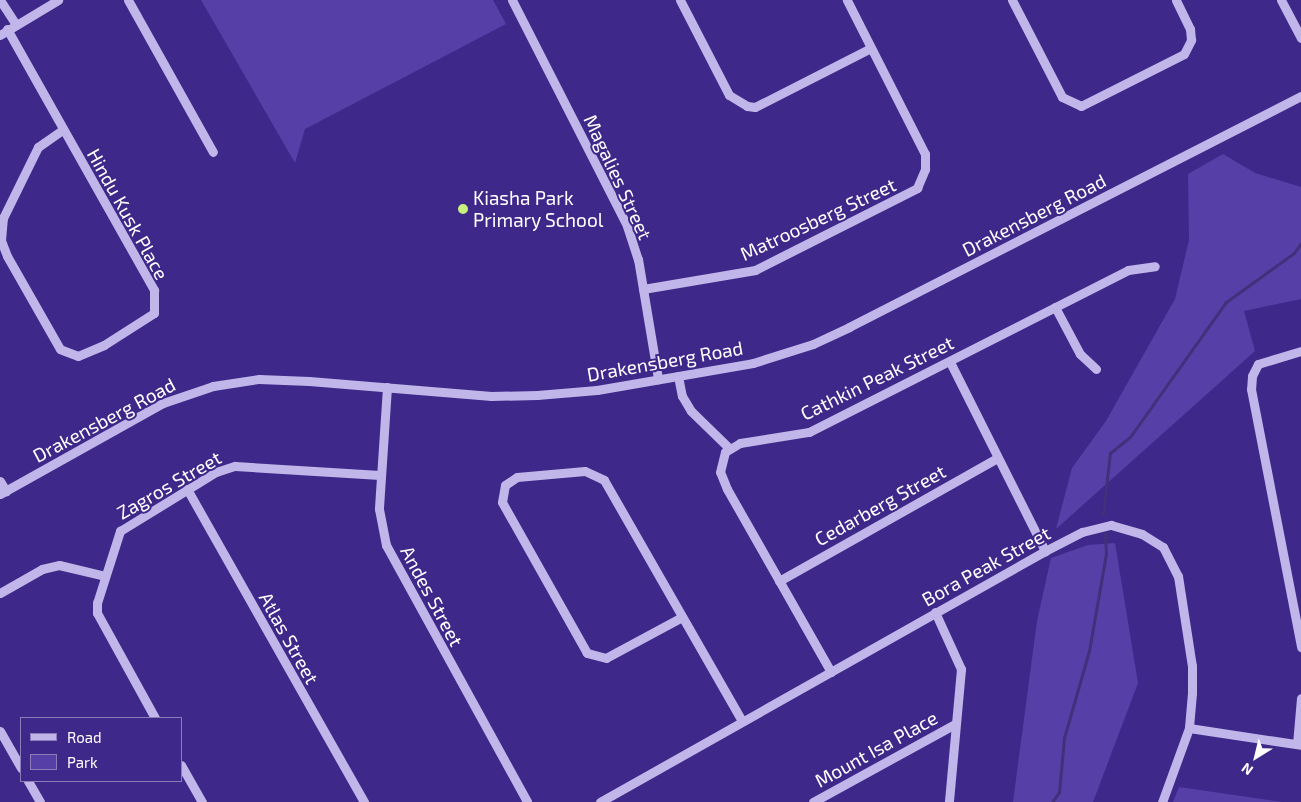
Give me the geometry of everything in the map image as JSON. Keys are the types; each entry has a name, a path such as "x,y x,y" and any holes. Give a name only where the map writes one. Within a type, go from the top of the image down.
{"street":[{"path":"0,0 15,24"},
{"path":"4,32 58,0"},
{"path":"128,0 214,152"},
{"name":"Magalies Street","path":"512,0 627,226 638,259 658,380"},
{"path":"680,0 729,95 747,106 755,106 871,48"},
{"name":"Matroosberg Street","path":"643,289 755,270 915,190 925,169 925,154 846,0"},
{"path":"1012,0 1062,97 1081,106 1184,54 1192,40 1190,29 1176,0"},
{"path":"1281,0 1301,38"},
{"name":"Hindu Kusk Place","path":"4,32 62,130 133,251 154,290 156,304 154,313 104,345 78,356 60,349 6,256 0,240 3,218 38,146 62,130"},
{"name":"Drakensberg Road","path":"3,492 163,403 213,386 259,380 387,387 491,396 537,395 597,390 753,363 831,336 1301,96"},
{"name":"Cathkin Peak Street","path":"729,448 740,443 809,432 1128,270 1155,266"},
{"path":"1055,307 1080,354 1096,369"},
{"path":"1301,351 1258,364 1252,376 1251,389 1301,647"},
{"path":"950,362 1045,551"},
{"path":"678,376 682,396 692,411 729,448 723,457 721,476 830,672"},
{"name":"Andes Street","path":"387,387 380,475 380,521 391,557 527,802"},
{"name":"Cedarberg Street","path":"780,581 997,458"},
{"name":"Zagros Street","path":"153,717 99,619 97,603 104,576 120,531 216,472 235,466 380,475"},
{"path":"682,617 606,658 587,652 502,502 505,485 517,477 585,471 604,480 742,721"},
{"path":"0,481 3,492"},
{"name":"Atlas Street","path":"187,489 364,802"},
{"name":"Bora Peak Street","path":"600,802 1045,551 1082,532 1111,525 1142,534 1163,547 1178,576 1192,666 1189,728 1162,802"},
{"path":"0,594 42,570 58,564 104,576"},
{"name":"Mount Isa Place","path":"935,612 961,669 949,802"},
{"path":"1189,728 1299,744 1301,698"},
{"name":"Mount Isa Place","path":"812,802 955,724"},
{"path":"0,731 20,766"},
{"path":"182,767 202,802"},
{"path":"29,782 40,802"}],"green space":[{"path":"201,0 493,0 506,24 305,129 295,163"},
{"path":"1223,154 1255,173 1301,187 1301,299 1244,311 1255,351 1056,529 1072,468 1106,421 1175,299 1189,240 1188,174"},
{"path":"1115,543 1138,683 1093,802 1013,802 1037,621 1051,558 1088,545"},
{"path":"1179,787 1282,802 1173,802"}],"waterway":[{"path":"1103,514 1110,453 1130,437 1226,302 1294,253 1301,243"},
{"path":"1052,802 1059,792 1064,738 1089,651 1106,554 1105,533"}],"place":[{"name":"Kiasha Park Primary School","path":"463,209"}]}
